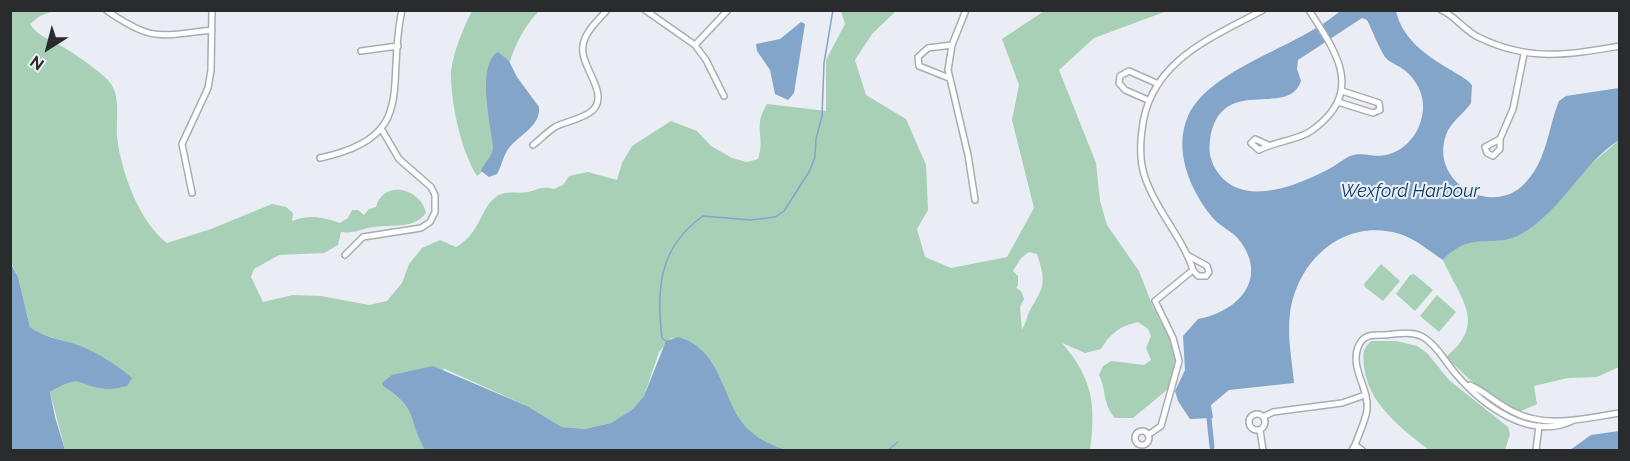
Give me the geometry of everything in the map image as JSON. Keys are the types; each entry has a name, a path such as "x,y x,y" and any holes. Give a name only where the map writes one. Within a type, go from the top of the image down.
{"street":[{"path":"106,10 136,31 155,36 212,30"},
{"path":"192,193 182,144 208,88 212,70 212,10"},
{"path":"320,158 358,147 382,130 389,116 393,99 402,10"},
{"path":"534,145 552,129 592,111 597,104 599,95 585,65 583,44 586,36 607,10"},
{"path":"645,10 695,45 706,60 723,96"},
{"path":"695,45 728,10"},
{"path":"966,10 952,45 949,78 968,155 975,200"},
{"path":"1187,255 1207,266 1209,272 1201,277 1193,270 1187,255 1160,211 1145,178 1140,142 1148,100 1156,83 1171,66 1201,42 1263,10"},
{"path":"1268,146 1314,129 1338,102 1342,91 1342,72 1331,45 1309,10"},
{"path":"1445,11 1458,24 1478,37 1524,54 1563,56 1620,46"},
{"path":"949,78 919,66 918,57 928,48 952,45"},
{"path":"361,51 398,46"},
{"path":"1500,139 1513,109 1524,54"},
{"path":"1148,100 1121,86 1119,79 1124,72 1134,73 1156,83"},
{"path":"1338,102 1373,113 1380,110 1379,103 1342,91"},
{"path":"345,255 363,237 421,228 430,222 435,212 435,195 431,187 399,159 382,130"},
{"path":"1148,435 1161,426 1179,361 1173,338 1155,301 1193,270"},
{"path":"1362,450 1354,448 1367,409 1365,395 1357,374 1357,352 1361,341 1369,336 1407,333 1422,337 1430,342 1466,383 1513,412 1539,424 1620,413"},
{"path":"1260,430 1252,429 1248,421 1256,414 1263,417 1273,412 1342,403 1365,395"},
{"path":"1263,417 1265,424 1260,430 1263,450"},
{"path":"1536,450 1539,424"}],"green space":[{"path":"11,11 53,11 40,16 30,24 41,35 68,50 110,82 115,93 117,137 127,180 148,222 167,243 211,229 272,204 286,207 293,213 292,221 316,217 340,223 348,218 352,210 358,210 364,215 369,209 376,207 380,198 386,193 394,190 402,190 417,198 423,204 426,213 415,222 341,232 338,245 324,253 279,255 254,269 251,277 263,302 293,295 321,296 369,305 387,301 402,283 409,264 422,248 440,240 456,247 464,241 471,235 487,207 496,197 544,188 554,189 563,185 569,176 588,172 617,180 622,163 632,146 671,121 697,131 711,146 732,158 747,162 758,159 761,144 760,119 767,104 826,111 826,60 845,24 841,11 896,11 872,34 855,60 866,95 906,119 926,165 928,210 917,229 925,257 951,268 1007,257 1034,208 1012,120 1019,85 1002,39 1044,11 1167,11 1094,38 1059,70 1096,163 1100,201 1107,225 1139,271 1153,307 1174,346 1176,365 1168,389 1133,418 1115,418 1106,402 1099,375 1103,366 1111,361 1144,365 1151,360 1146,348 1151,336 1148,329 1138,322 1126,326 1112,334 1101,349 1085,353 1062,343 1080,369 1090,393 1093,419 1090,450 785,450 748,430 731,404 719,374 701,350 688,342 671,338 659,352 644,396 633,409 611,423 585,429 562,427 527,406 445,369 383,386 407,408 425,450 65,450 50,392 72,382 108,389 77,345 38,333 30,327 18,277 11,262","holes":["1029,252 1037,254 1043,282 1022,330 1020,307 1024,299 1021,291 1016,288 1018,276 1013,271 1021,258"]},
{"path":"472,11 539,11 526,27 510,63 501,101 495,161 477,176 466,154 458,128 451,77 455,53"},
{"path":"1619,140 1619,367 1597,377 1568,378 1534,386 1537,404 1519,412 1469,379 1446,357 1459,345 1466,333 1468,322 1467,310 1443,260 1454,248 1470,241 1498,241 1541,220 1589,166"},
{"path":"1381,264 1400,281 1383,301 1364,284"},
{"path":"1414,274 1433,290 1415,311 1396,294 1410,275"},
{"path":"1437,295 1456,312 1439,332 1420,316"},
{"path":"1371,341 1396,341 1417,346 1427,353 1449,380 1508,427 1510,434 1505,450 1429,450 1408,433 1387,414 1367,380 1363,355"}],"water":[{"name":"Wexford Harbour","path":"1340,11 1396,11 1403,29 1416,45 1431,58 1472,85 1471,103 1448,130 1443,152 1447,168 1455,181 1482,196 1498,197 1513,193 1526,182 1543,154 1559,101 1566,96 1619,88 1619,140 1594,162 1537,224 1512,238 1473,242 1454,250 1443,260 1406,236 1379,230 1360,232 1342,238 1327,247 1313,260 1294,294 1289,331 1294,383 1229,390 1211,405 1213,418 1190,419 1178,401 1175,391 1185,370 1183,336 1198,319 1212,315 1236,302 1250,281 1251,269 1248,255 1240,241 1212,217 1191,182 1183,156 1182,142 1188,116 1199,99 1216,84 1235,71 1322,24","holes":["1362,18 1367,20 1385,57 1409,74 1421,93 1423,113 1414,136 1402,148 1394,152 1377,156 1359,154 1350,156 1314,176 1286,187 1256,191 1242,190 1230,184 1216,170 1209,149 1216,120 1227,108 1240,102 1283,97 1294,92 1301,81 1297,69 1298,60"]},
{"path":"801,22 805,24 794,93 788,100 775,94 770,70 757,51 756,44 780,39"},
{"path":"498,52 509,61 517,77 539,107 539,114 533,125 507,151 497,174 489,177 481,171 493,150 486,82 491,59"},
{"path":"10,262 18,277 30,327 90,350 132,378 127,386 108,389 75,382 50,392 65,450 11,450"},
{"path":"678,337 705,353 714,365 740,419 749,430 785,450 425,450 407,408 382,383 392,375 433,366 527,406 562,427 585,429 611,423 633,409 644,396 666,341"},
{"path":"1619,431 1619,448 1616,450 1570,450 1591,435"}],"waterway":[{"path":"666,341 662,338 660,320 661,286 669,255 677,241 703,216 751,220 775,217 784,211 809,172 815,157 816,139 822,116 824,63 833,10"},
{"path":"1209,418 1212,447"},
{"path":"888,450 898,442"}]}
